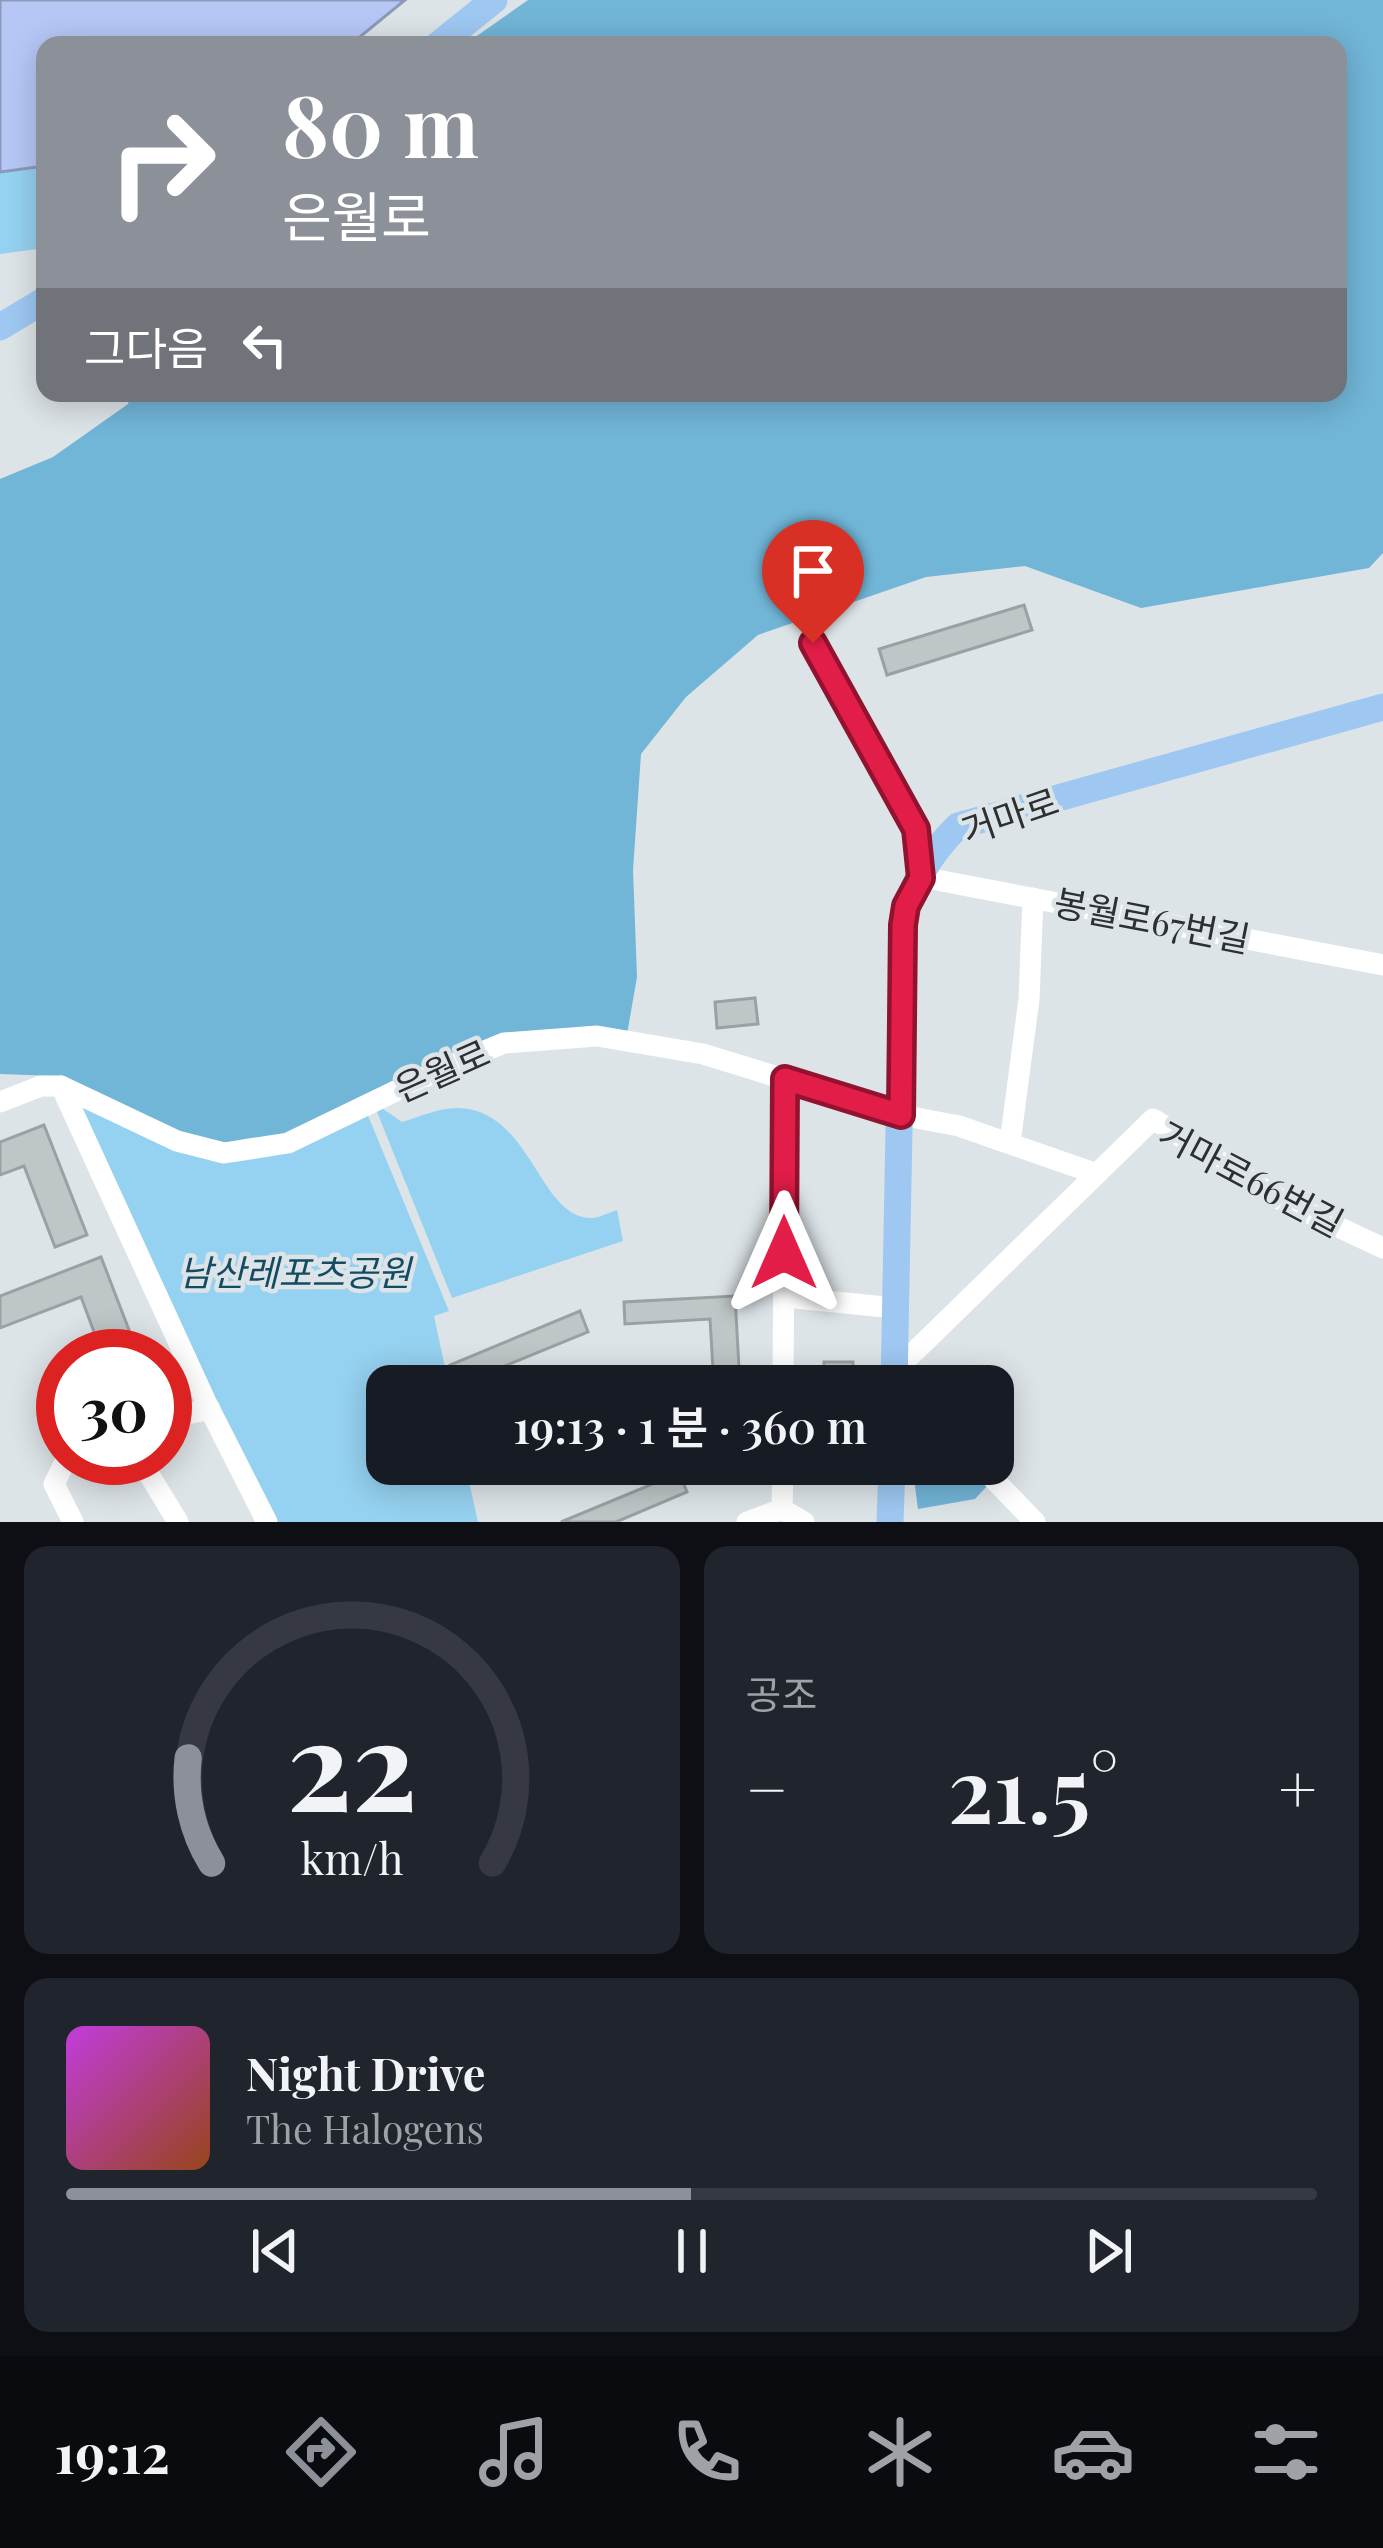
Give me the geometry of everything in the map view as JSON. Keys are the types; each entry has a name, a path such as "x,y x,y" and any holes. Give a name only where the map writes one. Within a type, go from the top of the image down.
{"main road":[{"path":"435,36 479,0"},
{"path":"449,36 494,0"},
{"path":"0,312 36,291"},
{"path":"0,327 36,305"},
{"name":"거마로","path":"898,1365 903,925 906,906 935,848 958,826 1383,707"},
{"path":"890,1522 891,1485"}],"street":[{"path":"813,643 916,829 921,878"},
{"name":"봉월로67번길","path":"921,878 1383,965"},
{"path":"1010,1143 1028,1013 1033,898"},
{"name":"은월로","path":"61,1086 177,1141 224,1153 288,1143 504,1043 597,1036 703,1054 901,1115 959,1126 1097,1174"},
{"path":"783,1365 785,1079"},
{"path":"0,1102 41,1086 61,1086 267,1522"},
{"name":"거마로66번길","path":"903,1365 1153,1119 1282,1201 1383,1248"},
{"path":"784,1297 896,1308"},
{"path":"192,1413 210,1409"},
{"path":"54,1485 73,1522"},
{"path":"155,1485 178,1522"},
{"path":"782,1508 783,1485"},
{"path":"999,1485 1035,1522"},
{"path":"747,1522 782,1508"},
{"path":"782,1508 804,1522"}],"green space":[{"path":"36,167 36,249 0,254 0,172"},
{"name":"남산레포츠공원","path":"69,1089 364,1106 449,1311 434,1316 444,1365 366,1365 366,1485 470,1485 478,1522 271,1522 192,1353 192,1329 181,1329"},
{"name":"남산레포츠공원","path":"373,1102 402,1122 450,1108 482,1113 502,1125 572,1213 593,1218 617,1210 623,1241 452,1298"}],"shaded area":[{"path":"0,0 405,0 361,36 36,36 36,167 0,172"},
{"path":"528,0 1383,0 1383,553 1369,568 1141,608 1025,566 926,577 758,635 686,697 641,754 633,870 637,977 626,1040 501,1034 289,1136 224,1153 57,1076 0,1074 0,479 53,457 129,402 1347,402 1347,36 477,36"},
{"path":"915,1485 988,1485 975,1499 918,1509"}],"building":[{"path":"1024,605 1032,630 887,675 879,649"},
{"path":"755,998 758,1024 717,1028 715,1002"},
{"path":"44,1125 87,1235 55,1247 24,1166 0,1175 0,1142"},
{"path":"101,1257 129,1329 93,1329 81,1297 0,1328 0,1296"},
{"path":"735,1296 739,1365 713,1365 710,1319 625,1324 624,1302"},
{"path":"580,1311 588,1332 507,1365 450,1365"},
{"path":"650,1485 684,1485 687,1492 616,1522 561,1522"}],"route":[{"path":"784,1253 785,1079 901,1115 903,925 906,906 921,878 916,829 813,643"}]}
